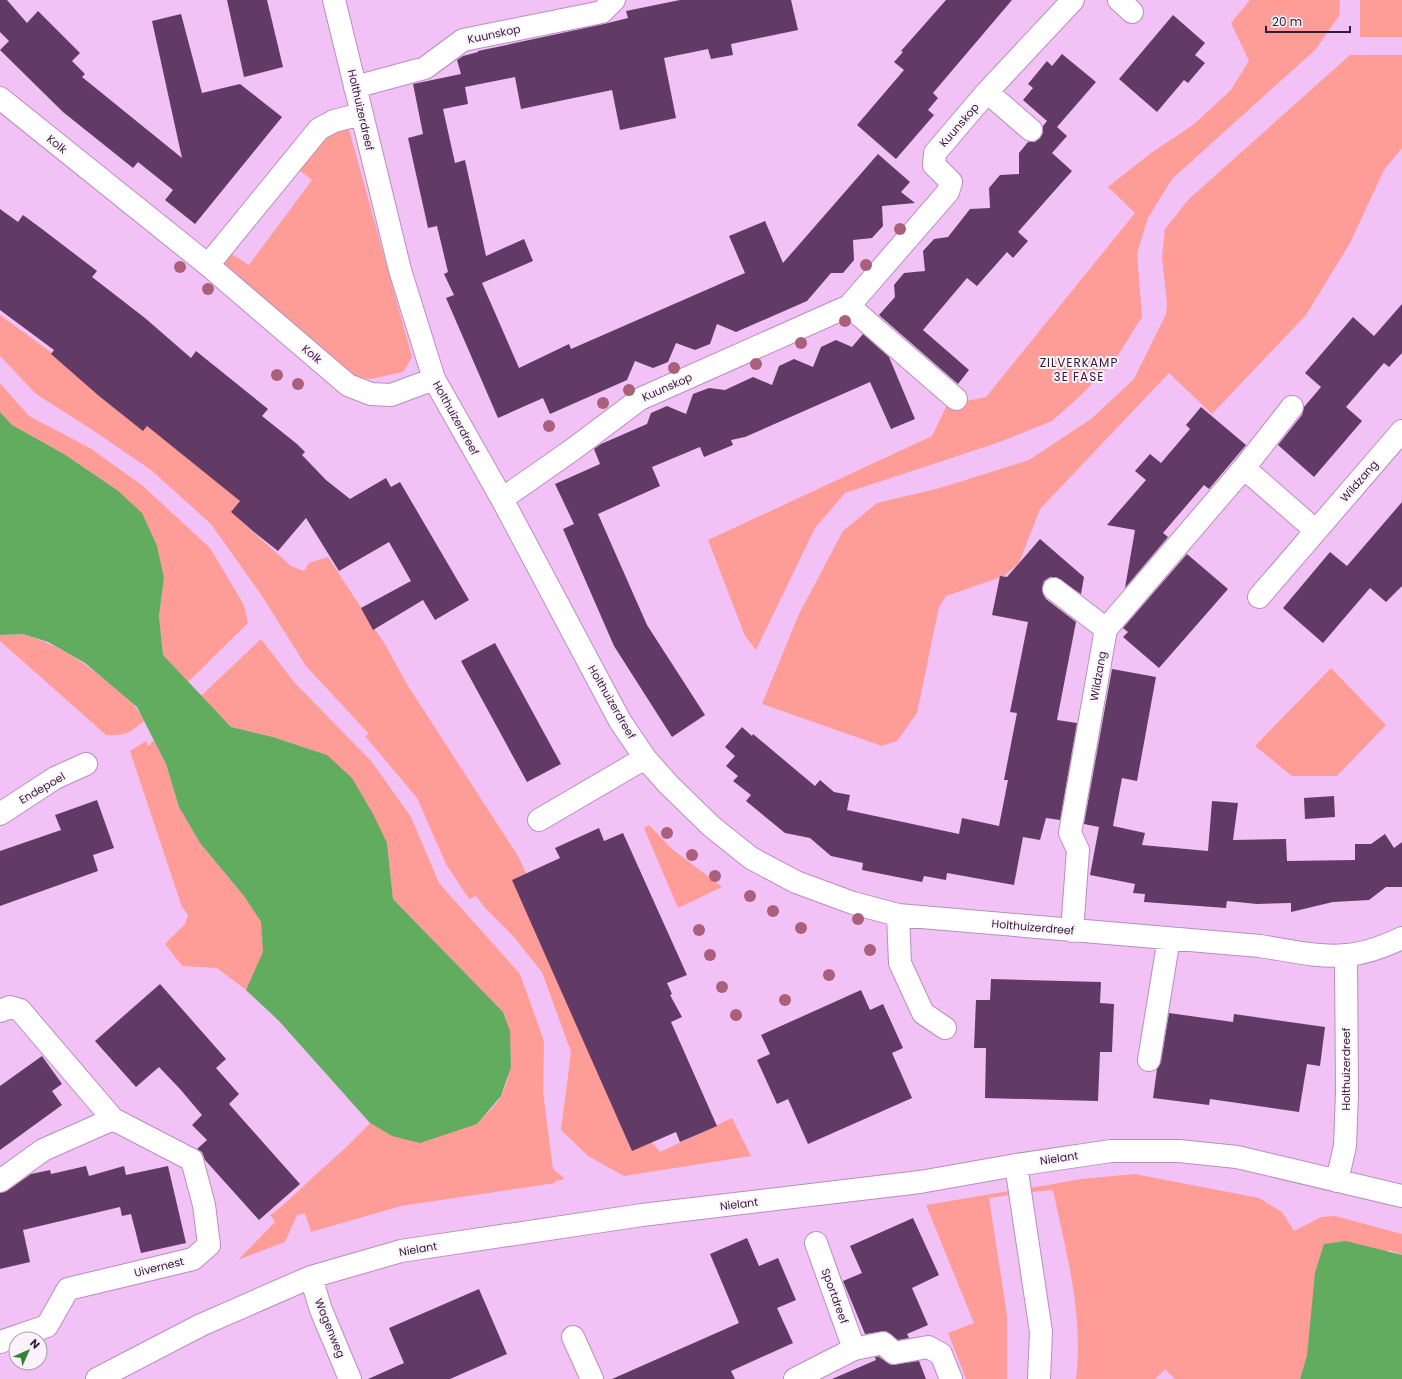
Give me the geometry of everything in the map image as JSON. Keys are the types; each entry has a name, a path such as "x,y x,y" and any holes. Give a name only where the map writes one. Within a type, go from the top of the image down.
{"street":[{"name":"Holthuizerdreef","path":"334,0 400,270 434,379 502,499 620,721 645,758 668,784 711,826 751,858 796,882 853,903 898,915 1260,946 1308,954 1346,956 1386,945 1402,938"},
{"name":"Kuunskop","path":"355,87 425,68 463,40 602,12 614,0"},
{"name":"Kuunskop","path":"502,499 572,450 640,399 849,306 948,192 951,182 934,165 935,153 987,92 1073,0"},
{"name":"Kuunskop","path":"987,92 1031,130"},
{"name":"Kolk","path":"0,98 208,265 348,385 371,394 391,395 434,379"},
{"path":"208,265 319,129 334,121 361,114"},
{"path":"849,306 956,399"},
{"path":"1054,589 1106,629 1244,468 1292,407"},
{"name":"Wildzang","path":"1259,597 1315,530 1402,432"},
{"path":"1244,468 1315,530"},
{"name":"Wildzang","path":"1072,931 1078,850 1070,833 1106,629"},
{"path":"539,820 645,758"},
{"name":"Endepoel","path":"0,814 55,778 86,764"},
{"path":"898,915 900,963 923,1013 945,1028"},
{"path":"1149,1060 1169,938"},
{"name":"Holthuizerdreef","path":"1337,1181 1345,1146 1347,1093 1346,956"},
{"name":"Uivernest","path":"0,1011 10,1007 20,1010 113,1118 192,1160 204,1205 209,1245 193,1259 68,1289 47,1326 0,1342"},
{"path":"0,1180 44,1150 113,1118"},
{"name":"Nielant","path":"97,1379 201,1325 311,1277 401,1250 642,1215 920,1182 1016,1165 1112,1151 1179,1152 1237,1157 1402,1196"},
{"path":"1016,1165 1041,1332 1039,1379"},
{"name":"Sportdreef","path":"816,1242 854,1349"},
{"name":"Wagenweg","path":"311,1277 321,1310 350,1379"},
{"path":"573,1337 592,1379"},
{"path":"795,1379 854,1349 883,1343 894,1353 928,1347 941,1354 951,1379"}],"shaded area":[{"path":"1250,0 1340,0 1339,16 1315,50 1172,179 1148,218 1137,253 1142,317 1115,360 1079,397 1052,421 997,443 845,493 815,528 756,650 745,636 708,540 932,436 947,405 986,397 1135,213 1108,187 1151,153 1193,125 1231,90 1249,61 1231,23"},
{"path":"1360,0 1402,0 1402,37 1360,37"},
{"path":"1350,55 1402,55 1402,148 1384,170 1350,243 1306,315 1212,414 1169,373 1040,509 1019,563 1004,576 946,596 939,607 917,713 897,741 882,746 762,704 799,614 843,531 877,503 940,488 1029,460 1091,419 1134,379 1166,314 1167,304 1162,257 1165,229 1189,199"},
{"path":"348,126 412,357 403,372 371,379 357,377 217,262 227,251 249,265 312,180 295,167 329,131"},
{"path":"0,315 118,401 239,497 241,521 291,566 304,571 309,563 328,557 386,646 408,686 518,856 647,1136 660,1152 732,1118 751,1156 624,1176 588,1156 561,1130 571,1052 542,972 513,936 485,908 476,896 469,899 446,864 417,798 365,736 369,734 306,666 262,596 211,524 151,470 36,394 0,356"},
{"path":"0,383 29,416 90,448 143,486 210,548 244,605 248,623 188,682 163,655 159,616 164,578 117,490 64,454 12,425 0,412"},
{"path":"0,412 12,425 64,454 117,490 142,513 157,546 164,578 159,616 163,655 231,727 273,737 327,755 352,778 373,814 387,843 393,899 503,1012 510,1031 511,1067 501,1096 477,1124 420,1143 392,1136 370,1123 279,1021 246,990 263,952 261,922 244,896 200,843 179,807 166,764 137,707 85,663 48,642 23,634 0,635"},
{"path":"23,634 60,649 91,669 131,702 138,710 144,721 127,733 106,735 0,641 0,635"},
{"path":"261,639 294,682 372,762 411,817 439,883 520,974 544,1041 543,1092 553,1169 565,1179 555,1181 555,1183 401,1206 311,1232 305,1213 297,1215 285,1242 238,1260 275,1222 270,1215 339,1154 370,1123 392,1136 477,1124 501,1096 508,1076 511,1054 503,1012 393,899 387,843 327,755 273,737 231,727 201,696"},
{"path":"1331,668 1386,725 1337,776 1292,776 1255,746"},
{"path":"154,740 166,764 179,807 200,843 244,896 261,922 264,952 246,990 217,968 182,966 165,944 185,924 188,915 182,907 130,751 146,741 148,746"},
{"path":"649,825 672,849 722,887 678,908 644,828"},
{"path":"1135,1174 1259,1198 1282,1212 1294,1231 1321,1217 1335,1216 1402,1234 1402,1255 1389,1250 1307,1355 1300,1379 1175,1379 1165,1369 1155,1379 1076,1379 1078,1331 1076,1307 1068,1260 1053,1190 1032,1192 1031,1188 1081,1179"},
{"path":"1009,1191 1010,1195 989,1198 1007,1316 1007,1379 966,1379 948,1333 974,1323 926,1205"},
{"path":"1346,1241 1402,1255 1402,1379 1300,1379 1307,1355 1315,1273 1324,1244"}],"building":[{"path":"0,0 7,0 27,23 38,11 80,53 72,61 85,74 82,77 182,158 152,21 181,14 202,93 240,84 282,117 195,224 165,200 173,190 138,162 133,168 63,112 0,50 9,41 0,32"},
{"path":"227,0 267,0 283,67 244,77"},
{"path":"680,0 791,0 798,30 731,44 733,55 711,59 708,49 664,58 676,118 620,130 612,90 521,109 515,77 465,87 468,104 443,109 455,163 465,160 486,256 524,239 533,261 482,283 519,368 569,344 571,349 745,273 729,236 765,221 783,263 878,154 910,182 901,192 915,203 882,206 883,226 872,238 853,240 854,260 843,273 831,273 807,301 736,332 717,324 710,344 695,350 676,343 668,362 653,368 635,361 627,380 550,414 543,398 498,418 446,298 454,295 444,274 448,272 437,226 428,228 408,138 423,134 413,84 461,74 457,60 463,56 478,51 628,18 626,11"},
{"path":"946,0 1012,0 933,93 938,98 928,110 934,115 896,159 857,125 904,70 894,62 903,52 901,51"},
{"path":"1173,15 1205,43 1195,55 1205,63 1188,83 1184,80 1157,112 1119,79"},
{"path":"1062,54 1096,82 1057,127 1067,136 1052,153 1072,171 1018,232 1028,241 1013,258 1007,252 977,286 967,278 923,330 969,370 958,384 879,315 895,297 894,285 904,273 925,271 923,251 934,239 948,237 970,209 990,208 989,188 1000,175 1019,174 1019,153 1028,142 1035,142 1040,138 1043,133 1043,126 1047,121 1023,100 1033,88 1028,84 1047,61 1052,66"},
{"path":"0,209 18,222 23,215 42,229 97,271 92,277 145,318 191,358 196,351 268,409 262,416 297,444 305,452 302,455 326,480 350,499 386,478 391,487 400,482 469,600 435,620 423,600 373,630 361,608 411,581 389,542 339,571 306,518 278,551 254,532 231,512 240,501 147,426 143,431 99,396 51,354 54,350 0,310"},
{"path":"1402,304 1402,353 1389,367 1384,363 1346,407 1362,421 1314,477 1278,445 1302,415 1304,407 1321,387 1305,373 1353,317 1374,336"},
{"path":"863,334 889,357 915,419 891,429 870,382 745,437 731,440 733,445 704,457 700,447 652,467 660,486 598,514 647,625 705,715 672,737 614,646 563,529 574,524 555,484 600,464 594,449 601,444 647,424 651,413 667,406 686,414 693,394 709,388 725,390 753,377 772,385 779,366 794,359 813,367 821,347 836,340 852,347"},
{"path":"1201,407 1246,445 1209,489 1204,485 1163,533 1168,537 1125,588 1135,530 1107,525 1146,480 1135,471 1150,454 1161,463 1190,429 1186,425"},
{"path":"1402,502 1402,586 1386,602 1370,588 1323,643 1283,608 1330,552 1347,566"},
{"path":"1040,539 1084,577 1081,594 1056,577 1050,577 1044,581 1042,588 1046,599 1076,622 1057,720 1077,723 1060,820 1046,818 1040,840 1023,837 1014,885 947,873 946,880 924,876 922,882 862,870 863,863 831,856 810,838 785,833 746,801 751,795 733,781 738,776 726,766 735,756 725,747 742,727 752,736 753,734 815,786 820,780 834,792 850,795 847,810 959,834 962,818 999,826 1008,780 1004,780 1017,713 1010,712 1028,622 992,615 1000,576 1007,577"},
{"path":"1187,554 1228,589 1159,668 1123,637 1128,632 1123,628"},
{"path":"495,643 561,764 527,782 461,661"},
{"path":"1112,669 1156,677 1137,781 1122,778 1113,826 1145,833 1142,845 1208,851 1212,801 1238,803 1233,840 1286,839 1287,861 1355,860 1355,844 1371,844 1385,834 1394,848 1402,842 1402,887 1386,887 1369,900 1333,902 1291,912 1291,903 1257,904 1227,901 1226,908 1144,902 1145,894 1133,893 1135,884 1090,875 1099,827 1084,824"},
{"path":"1334,796 1335,817 1305,819 1304,798"},
{"path":"97,800 114,848 93,855 98,871 0,906 0,851 61,830 55,815"},
{"path":"599,828 604,841 623,833 687,975 667,983 672,994 670,995 682,1017 671,1022 717,1126 680,1142 676,1132 632,1151 512,880 560,858 555,848"},
{"path":"991,979 1101,982 1100,1003 1114,1004 1112,1052 1100,1052 1098,1101 985,1098 986,1048 974,1048 976,1000 990,1000"},
{"path":"160,984 226,1059 216,1068 239,1094 229,1104 300,1184 259,1220 205,1160 202,1152 197,1149 207,1140 192,1125 202,1115 180,1089 159,1067 136,1087 95,1041"},
{"path":"861,990 870,1010 883,1004 903,1048 892,1053 912,1098 808,1144 788,1099 777,1104 757,1060 770,1054 761,1035"},
{"path":"1169,1013 1233,1022 1234,1014 1325,1027 1320,1066 1307,1064 1299,1112 1210,1099 1209,1105 1153,1098 1157,1069 1161,1062"},
{"path":"42,1056 62,1084 52,1091 62,1105 0,1150 0,1086"},
{"path":"86,1166 89,1176 124,1166 126,1175 168,1166 186,1243 141,1253 131,1214 122,1216 120,1207 23,1230 30,1262 0,1269 0,1193 7,1191 31,1174 50,1170 51,1174"},
{"path":"913,1218 939,1275 912,1288 928,1325 907,1334 909,1338 898,1340 886,1331 865,1334 843,1281 862,1273 850,1246"},
{"path":"747,1238 759,1266 778,1258 796,1300 777,1308 793,1343 731,1371 735,1379 612,1379 739,1323 710,1254"},
{"path":"479,1289 507,1354 450,1379 368,1379 404,1363 389,1328"},
{"path":"875,1357 879,1357 891,1365 919,1361 926,1379 832,1379 876,1360"}],"district":[{"name":"ZILVERKAMP 3E FASE","path":"1079,369"}]}
